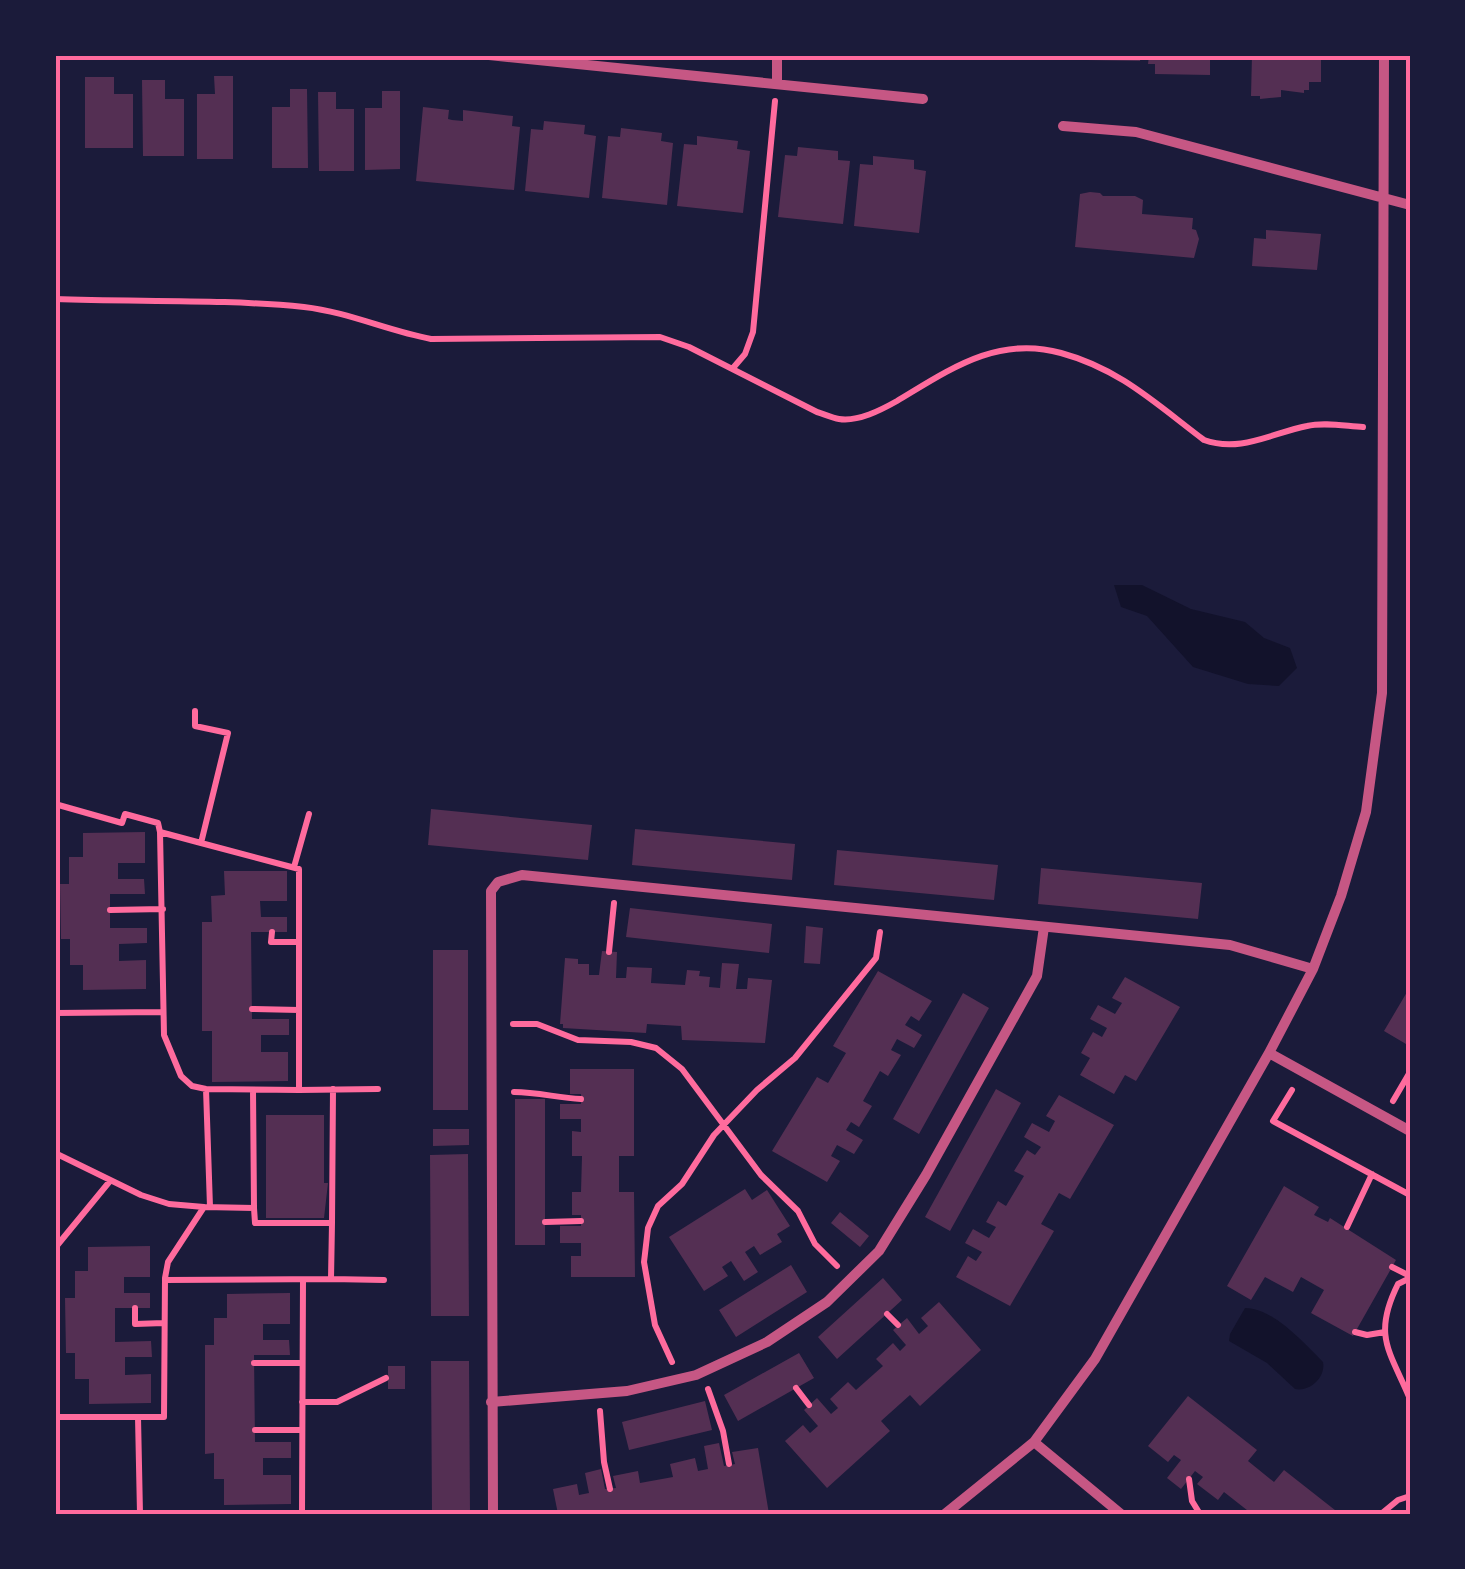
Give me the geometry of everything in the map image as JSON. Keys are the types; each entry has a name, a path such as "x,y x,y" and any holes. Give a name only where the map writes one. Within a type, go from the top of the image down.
{"street":[{"path":"489,55 924,99"},
{"path":"777,55 777,82"},
{"path":"945,1514 1034,1442 1096,1358 1269,1053 1313,968 1341,896 1366,812 1382,693 1384,55"},
{"path":"1064,126 1136,132 1410,205"},
{"path":"493,1514 492,891 498,882 522,875 1230,945 1313,968"},
{"path":"492,1402 627,1391 701,1373 767,1342 827,1302 878,1251 926,1175 1028,993 1036,976 1044,927"},
{"path":"1269,1053 1410,1131"},
{"path":"1034,1442 1122,1514"}],"path":[{"path":"733,368 745,354 753,332 777,82"},
{"path":"55,300 303,307 353,315 400,333 431,339 660,337 839,420 882,410 965,361 1022,347 1060,352 1119,375 1204,440 1220,446 1236,446 1318,424 1384,428"},
{"path":"195,711 195,726 228,733 201,843"},
{"path":"55,804 122,822 125,814 158,822 164,1035 181,1076 192,1086 253,1090 378,1089"},
{"path":"294,867 309,814"},
{"path":"160,832 299,868 299,1090"},
{"path":"608,952 617,884"},
{"path":"110,910 162,909"},
{"path":"680,1379 655,1325 648,1294 644,1262 648,1228 658,1206 682,1184 723,1126 794,1058 876,958 883,911"},
{"path":"272,932 271,942 299,942"},
{"path":"252,1009 299,1010"},
{"path":"55,1012 163,1012"},
{"path":"492,1023 537,1024 578,1040 631,1042 656,1048 682,1069 761,1175 798,1211 815,1244 850,1278"},
{"path":"1304,1072 1273,1121 1410,1195"},
{"path":"55,1417 164,1417 165,1280 168,1262 207,1207 206,1089"},
{"path":"331,1280 334,1089"},
{"path":"253,1090 255,1223 332,1223"},
{"path":"492,1092 546,1092 557,1098 581,1098"},
{"path":"55,1153 110,1182 169,1204 254,1208"},
{"path":"1347,1227 1372,1174"},
{"path":"55,1248 110,1182"},
{"path":"545,1222 581,1221"},
{"path":"1392,1267 1410,1277"},
{"path":"1410,1277 1398,1284 1384,1321 1386,1348 1410,1399"},
{"path":"165,1280 384,1280"},
{"path":"302,1280 302,1514"},
{"path":"134,1308 135,1324 164,1323"},
{"path":"887,1314 898,1325"},
{"path":"1355,1332 1385,1332"},
{"path":"254,1363 302,1363"},
{"path":"701,1373 714,1402 729,1464"},
{"path":"302,1402 337,1402 386,1378"},
{"path":"796,1388 809,1405"},
{"path":"598,1394 610,1488"},
{"path":"138,1417 140,1514"},
{"path":"255,1430 302,1430"},
{"path":"1189,1479 1192,1501 1200,1514"},
{"path":"1381,1514 1410,1496"}],"shaded area":[{"path":"1114,585 1142,585 1191,609 1245,622 1264,638 1290,648 1297,668 1279,686 1248,684 1193,667 1147,616 1121,607"},
{"path":"1245,1308 1277,1320 1323,1362 1316,1382 1295,1389 1267,1363 1229,1341"}],"building":[{"path":"1086,55 1141,55 1140,61 1086,60"},
{"path":"1149,55 1210,55 1210,75 1155,74 1155,64 1148,64"},
{"path":"1252,55 1321,55 1321,82 1309,82 1309,90 1304,93 1281,90 1281,97 1251,96"},
{"path":"214,76 233,76 233,159 197,159 197,94 215,94"},
{"path":"85,77 114,77 114,94 133,94 133,148 85,148"},
{"path":"142,80 165,80 165,99 184,99 184,156 143,156"},
{"path":"290,89 307,89 308,168 272,168 272,107 290,107"},
{"path":"382,91 400,91 400,169 365,170 365,108 382,108"},
{"path":"318,92 336,92 336,109 354,109 354,171 319,171"},
{"path":"423,107 449,110 448,119 452,120 463,121 463,110 513,116 512,126 520,127 514,190 416,181"},
{"path":"544,121 585,125 584,134 596,136 589,198 525,191 531,129 543,130"},
{"path":"621,128 662,133 661,141 673,143 667,205 602,198 608,136 620,137"},
{"path":"697,136 738,141 737,149 750,151 743,213 677,206 684,144 697,145"},
{"path":"798,147 838,151 838,160 850,161 843,224 778,217 785,155 797,156"},
{"path":"873,156 914,160 914,169 926,171 919,233 854,226 860,164 873,165"},
{"path":"1080,194 1135,196 1143,200 1142,214 1193,218 1192,229 1199,239 1194,258 1075,247"},
{"path":"1266,230 1321,234 1317,270 1252,266 1254,238 1266,239"},
{"path":"431,809 592,825 588,860 428,845"},
{"path":"635,829 795,844 792,880 632,865"},
{"path":"145,832 145,863 118,863 118,879 144,879 145,894 110,894 110,928 147,928 147,943 119,944 119,961 146,960 146,989 83,990 83,965 70,965 70,939 61,939 60,884 69,884 69,857 83,857 83,833"},
{"path":"837,850 998,865 994,900 834,885"},
{"path":"1041,868 1202,883 1198,919 1038,904"},
{"path":"224,871 287,871 287,901 260,901 261,917 287,917 287,932 251,932 252,1019 289,1019 289,1035 261,1035 261,1052 288,1052 288,1081 212,1082 212,1031 202,1031 202,922 212,922 211,896 225,895"},
{"path":"630,908 772,924 769,953 626,937"},
{"path":"806,926 823,928 820,964 804,963"},
{"path":"433,950 468,950 468,1110 433,1110"},
{"path":"602,951 617,952 616,978 626,978 627,967 652,968 651,983 685,985 687,970 700,971 699,976 710,977 709,987 720,988 722,963 739,964 736,989 747,989 748,978 772,980 765,1043 682,1040 681,1026 647,1024 646,1033 563,1028 560,1024 565,958 589,964 589,975 599,975"},
{"path":"878,971 932,1001 919,1021 911,1016 905,1025 922,1035 914,1048 897,1039 891,1050 901,1055 888,1076 880,1071 863,1101 872,1106 859,1127 851,1122 846,1130 863,1140 854,1154 837,1145 831,1156 840,1161 827,1182 772,1151 817,1077 828,1083 846,1053 833,1046"},
{"path":"1125,977 1180,1007 1136,1081 1125,1075 1114,1094 1080,1075 1090,1058 1081,1053 1093,1032 1102,1037 1107,1028 1090,1019 1098,1005 1115,1014 1122,1003 1112,998"},
{"path":"1410,987 1410,1037 1406,1044 1384,1031"},
{"path":"963,993 989,1008 919,1134 893,1119"},
{"path":"570,1069 634,1069 634,1156 619,1156 619,1192 634,1192 635,1277 571,1277 571,1256 581,1256 581,1243 560,1243 560,1226 581,1226 581,1215 572,1215 572,1192 581,1192 582,1156 572,1156 572,1131 581,1132 581,1119 560,1119 560,1104 581,1104 581,1094 570,1094"},
{"path":"996,1089 1021,1103 950,1231 925,1217"},
{"path":"1059,1095 1114,1125 1070,1199 1059,1193 1041,1224 1054,1231 1010,1306 956,1277 968,1256 976,1261 982,1252 965,1243 973,1229 989,1238 996,1227 986,1222 998,1201 1006,1206 1024,1176 1014,1171 1027,1150 1035,1155 1041,1147 1024,1137 1032,1123 1049,1132 1055,1121 1046,1116"},
{"path":"515,1099 545,1099 545,1245 515,1245"},
{"path":"266,1115 324,1115 324,1183 328,1183 324,1218 266,1218"},
{"path":"433,1129 469,1129 469,1145 433,1146"},
{"path":"468,1154 469,1316 431,1316 430,1155"},
{"path":"1284,1186 1319,1207 1314,1215 1328,1222 1330,1218 1396,1260 1353,1336 1311,1313 1324,1290 1301,1277 1293,1292 1265,1277 1251,1300 1227,1286"},
{"path":"745,1189 752,1200 767,1190 790,1226 777,1234 782,1242 760,1255 754,1246 745,1252 758,1272 744,1281 731,1261 722,1267 728,1276 704,1291 669,1237"},
{"path":"840,1212 869,1236 860,1247 831,1223"},
{"path":"150,1246 150,1277 124,1277 124,1293 150,1293 150,1308 115,1308 115,1342 151,1341 152,1357 125,1357 125,1375 151,1374 151,1403 89,1404 89,1379 75,1379 75,1353 66,1353 65,1298 75,1298 75,1271 88,1271 88,1247"},
{"path":"791,1265 807,1292 736,1337 719,1310"},
{"path":"883,1278 902,1300 837,1359 818,1337"},
{"path":"290,1293 290,1324 263,1324 263,1340 289,1340 290,1355 254,1355 255,1442 291,1442 291,1458 263,1458 263,1475 291,1475 291,1504 224,1505 224,1479 214,1479 214,1453 205,1454 205,1345 214,1345 214,1318 227,1318 227,1294"},
{"path":"939,1302 981,1350 920,1406 910,1395 881,1421 890,1431 827,1488 785,1441 803,1425 810,1433 818,1426 804,1410 817,1398 831,1414 838,1408 830,1399 848,1382 856,1390 883,1366 876,1359 893,1343 900,1351 906,1345 893,1330 907,1318 919,1334 928,1326 921,1318"},
{"path":"799,1353 814,1378 738,1421 724,1395"},
{"path":"431,1361 469,1361 470,1514 432,1514"},
{"path":"388,1366 405,1366 405,1389 388,1389"},
{"path":"1188,1396 1257,1450 1248,1461 1274,1482 1284,1470 1340,1514 1252,1514 1224,1492 1218,1500 1197,1484 1203,1477 1195,1471 1181,1489 1167,1478 1181,1460 1174,1455 1168,1462 1148,1446"},
{"path":"705,1401 712,1430 629,1450 622,1422"},
{"path":"719,1443 724,1466 735,1464 732,1452 758,1448 769,1514 558,1514 553,1489 577,1484 579,1495 589,1493 585,1473 601,1469 605,1489 616,1488 613,1476 638,1471 640,1483 673,1477 670,1464 695,1458 698,1471 708,1469 704,1446"}]}
